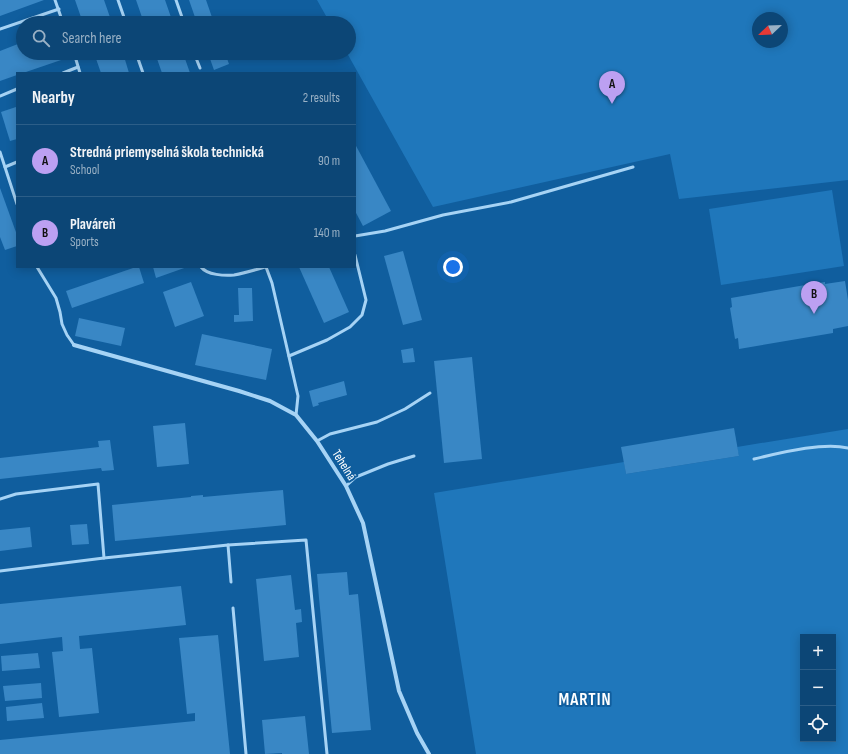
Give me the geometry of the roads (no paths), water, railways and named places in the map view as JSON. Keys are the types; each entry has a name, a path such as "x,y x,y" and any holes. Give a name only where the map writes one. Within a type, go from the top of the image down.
{"street":[{"name":"Tehelná","path":"74,345 239,391 270,401 296,415 317,442 346,486 363,523 399,692 417,733 429,754"}],"lane":[{"path":"55,0 61,16"},
{"path":"118,0 124,16"},
{"path":"176,0 182,16"},
{"path":"40,16 59,10"},
{"path":"0,29 16,24"},
{"path":"76,60 80,72"},
{"path":"138,60 143,72"},
{"path":"197,60 200,68"},
{"path":"66,72 78,68"},
{"path":"0,96 16,90"},
{"path":"0,154 16,201"},
{"path":"5,166 16,162"},
{"path":"356,236 385,231 443,216 511,202 633,167"},
{"path":"289,356 327,340 350,327 362,316 366,300 356,259"},
{"path":"38,268 56,298 62,324 74,345"},
{"path":"202,268 214,274 233,275 262,268"},
{"path":"266,268 272,283 298,396 296,415"},
{"path":"317,442 330,434 377,422 405,409 430,393"},
{"path":"754,459 819,447 840,446 848,448"},
{"path":"346,486 356,477 388,464 414,456"},
{"path":"0,499 16,494 98,484 104,558"},
{"path":"0,571 228,545 306,540 327,754"},
{"path":"228,545 231,582"},
{"path":"233,608 246,754"}],"place":[{"name":"Stredná priemyselná škola technická","path":"612,104"},
{"name":"Plaváreň","path":"814,314"}],"district":[{"name":"MARTIN","path":"585,700"}]}
